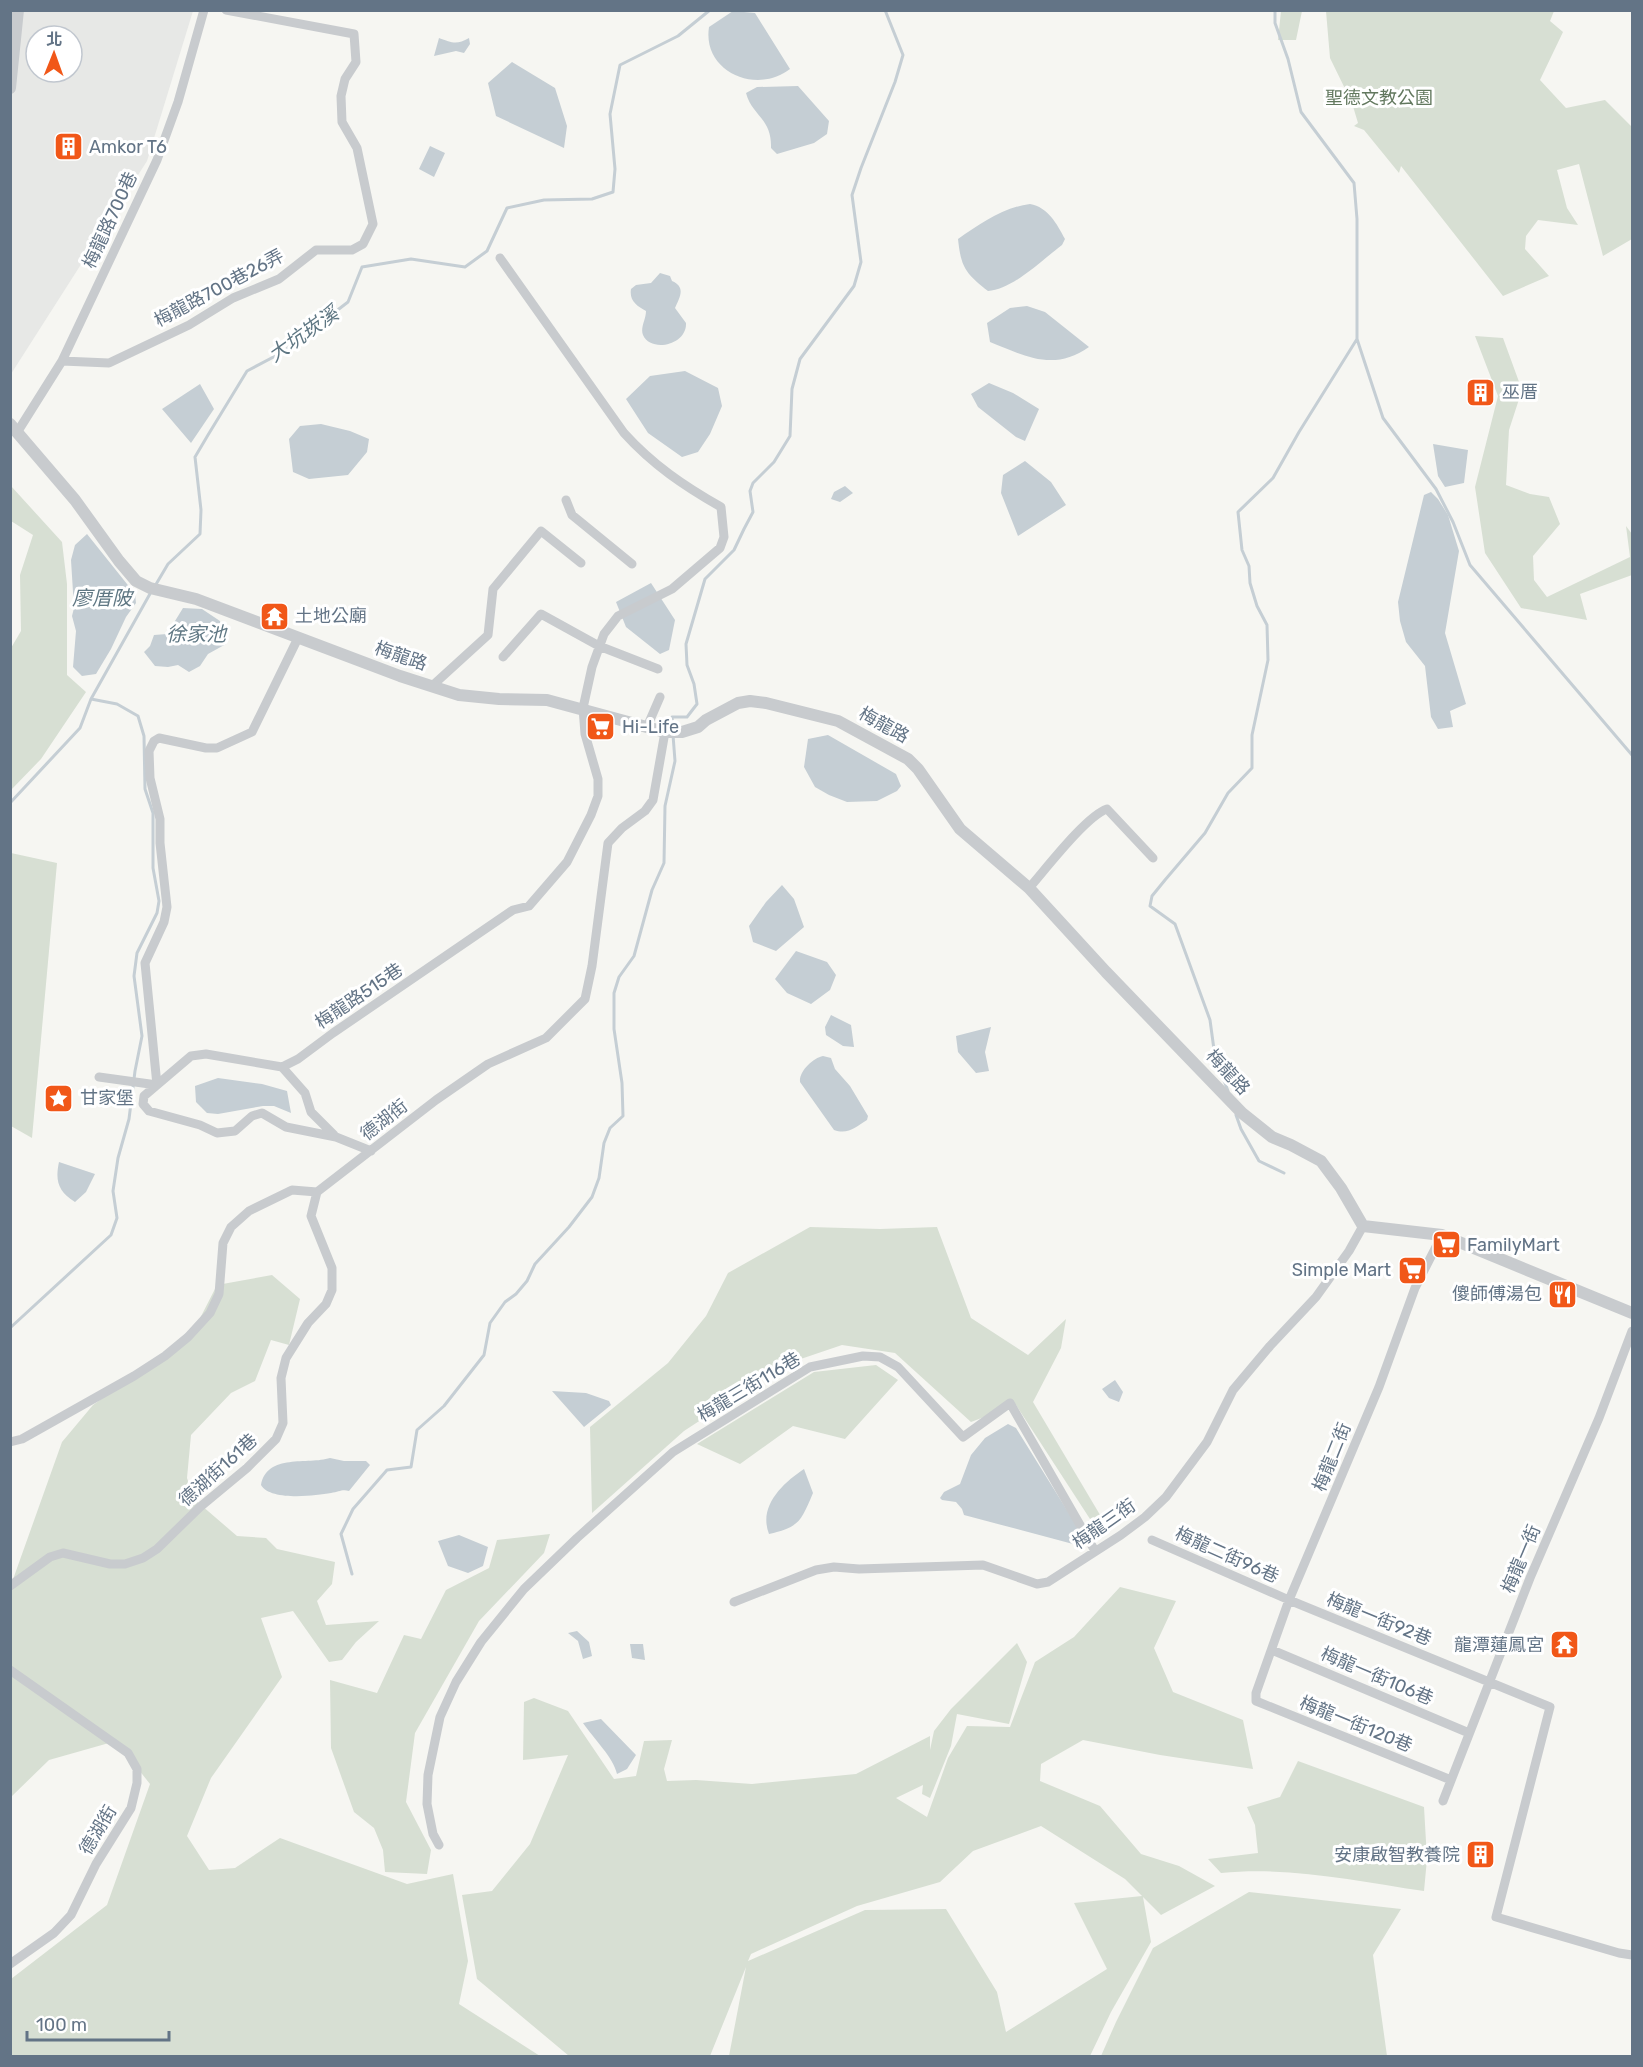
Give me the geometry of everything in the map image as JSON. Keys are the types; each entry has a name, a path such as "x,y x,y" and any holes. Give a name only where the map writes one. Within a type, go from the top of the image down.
{"street":[{"path":"10,88 18,10"},
{"name":"梅龍路700巷","path":"14,428 62,361 157,160 178,102 204,10"},
{"name":"梅龍路700巷26弄","path":"62,361 109,363 189,325 233,298 279,279 316,250 352,250 363,244 373,224 357,148 342,122 341,96 345,79 356,62 354,34 226,10"},
{"name":"梅龍路515巷","path":"282,1067 298,1059 513,910 529,906 537,899 567,862 598,796 598,779 585,734 583,708 592,667 604,634 618,616 672,589 720,548 724,537 721,507 688,488 645,456 624,433 500,258"},
{"name":"梅龍路","path":"14,428 75,500 136,581 155,589 196,599 459,695 547,700 666,732 698,728 706,720 738,703 750,701 766,703 838,721 908,759 918,769 960,829 1029,888 1106,972 1240,1111 1272,1137 1321,1161 1341,1188 1363,1226"},
{"path":"566,500 572,515 632,564"},
{"path":"432,686 488,635 493,589 541,531 581,563"},
{"path":"503,657 541,614 599,646 658,669"},
{"path":"157,1085 145,963 164,922 167,907 160,843 160,819 150,778 149,751 154,741 159,738 217,748 252,732 298,638"},
{"path":"647,727 660,698"},
{"name":"德湖街","path":"317,1192 436,1100 488,1064 546,1038 585,999 592,966 608,843 622,828 645,811 653,800 666,732"},
{"path":"1029,888 1082,828 1100,811 1107,809 1153,858"},
{"path":"336,1137 312,1112 305,1093 282,1067 206,1054 192,1056 144,1096 143,1104 148,1111 200,1125 217,1133 235,1131 252,1116 262,1113 286,1126 336,1137 371,1151"},
{"path":"99,1077 157,1085"},
{"path":"10,1442 21,1439 134,1376 165,1356 188,1337 210,1313 219,1294 223,1242 231,1227 249,1210 291,1190 317,1192"},
{"name":"德湖街161巷","path":"10,1586 50,1557 63,1553 110,1564 125,1564 143,1558 158,1549 200,1507 247,1468 276,1439 283,1423 281,1378 286,1358 308,1323 326,1304 332,1290 332,1268 311,1216 317,1192"},
{"path":"1363,1226 1442,1235 1632,1313"},
{"name":"梅龍三街","path":"734,1602 816,1570 834,1567 859,1569 983,1565 1037,1584 1048,1581 1145,1517 1166,1497 1207,1442 1233,1390 1316,1297 1349,1251 1363,1226"},
{"name":"梅龍二街","path":"1256,1693 1289,1600 1378,1387 1415,1288 1442,1235"},
{"name":"梅龍一街","path":"1443,1801 1530,1578 1595,1428 1632,1331"},
{"name":"梅龍三街116巷","path":"439,1845 433,1834 427,1804 428,1775 440,1717 456,1682 481,1642 524,1589 673,1452 810,1368 863,1356 880,1357 898,1367 963,1437 1010,1403 1095,1551"},
{"name":"梅龍二街96巷","path":"1152,1540 1289,1600"},
{"name":"梅龍一街92巷","path":"1289,1600 1550,1707 1496,1917 1632,1955"},
{"name":"梅龍一街106巷","path":"1272,1650 1469,1733"},
{"name":"德湖街","path":"10,1670 128,1753 137,1769 137,1783 130,1808 96,1864 71,1914 54,1933 10,1964"},
{"name":"梅龍一街120巷","path":"1256,1693 1256,1701 1451,1780"}],"shaded area":[{"path":"11,11 193,11 147,161 11,374"}],"green space":[{"path":"1281,11 1302,11 1296,40 1278,40"},
{"name":"聖德文教公園","path":"1326,11 1554,11 1550,21 1563,32 1540,80 1566,108 1605,100 1632,127 1632,239 1603,256 1579,164 1557,170 1567,208 1578,225 1538,220 1526,236 1525,249 1549,276 1503,296 1401,166 1399,173 1364,130 1354,126 1358,123 1352,103 1330,58"},
{"path":"1475,336 1503,338 1522,390 1509,430 1506,485 1530,494 1549,497 1560,524 1533,556 1534,580 1547,597 1630,557 1626,526 1632,534 1632,575 1580,594 1587,620 1521,608 1485,553 1475,487 1498,396"},
{"path":"11,486 62,542 67,584 67,675 86,692 41,759 11,790 11,648 21,631 20,575 33,535 11,521"},
{"path":"11,853 57,863 32,1138 11,1126"},
{"path":"810,1227 880,1229 937,1227 971,1318 1028,1355 1066,1319 1061,1348 1033,1402 1109,1530 1090,1519 1016,1405 971,1422 895,1353 842,1345 786,1364 684,1431 592,1513 590,1427 668,1363 706,1316 728,1273"},
{"path":"272,1275 300,1299 289,1345 271,1340 255,1381 231,1393 191,1435 187,1478 194,1499 237,1536 266,1538 277,1549 335,1562 332,1584 317,1601 326,1625 379,1621 356,1642 342,1660 329,1662 293,1611 261,1618 282,1677 211,1778 187,1836 209,1870 235,1868 280,1838 407,1884 453,1874 468,1961 459,2004 540,2056 11,2056 11,1979 107,1905 150,1784 116,1741 49,1760 11,1797 11,1585 62,1442 93,1405 192,1334 217,1285"},
{"path":"876,1365 898,1380 845,1439 793,1426 740,1464 697,1444 814,1372"},
{"path":"550,1534 544,1553 479,1621 415,1733 406,1802 431,1850 427,1874 385,1872 383,1850 374,1828 354,1812 331,1748 330,1680 377,1693 404,1635 421,1639 446,1590 489,1568 497,1540"},
{"path":"1120,1587 1176,1601 1154,1648 1173,1692 1243,1720 1253,1769 1160,1755 1083,1740 1041,1764 1040,1781 1100,1806 1141,1854 1179,1866 1215,1886 1161,1915 1143,1897 1151,1942 1111,2012 1090,2056 729,2056 746,1967 710,2056 569,2056 477,1979 462,1895 492,1891 530,1844 568,1755 523,1760 524,1702 534,1698 568,1711 614,1779 636,1776 644,1741 672,1740 664,1769 667,1781 696,1780 752,1784 856,1774 930,1736 930,1750 934,1731 951,1709 1017,1643 1027,1662 1009,1724 957,1714 951,1746 930,1798 922,1794 923,1785 896,1798 927,1817 948,1758 967,1726 1010,1727 1035,1662 1074,1637","holes":["1041,1826 1125,1879 1142,1896 1074,1903 1107,1969 1006,2032 997,1992 946,1909 865,1910 748,1961 751,1954 857,1906 940,1882 973,1851"]},
{"path":"1298,1761 1424,1807 1427,1859 1424,1891 1297,1873 1246,1871 1221,1873 1208,1859 1258,1853 1255,1825 1247,1807 1280,1797"},
{"path":"1249,1892 1401,1909 1373,1955 1387,2056 1101,2056 1153,1948"}],"water":[{"path":"733,11 755,13 790,69 777,77 762,80 734,75 723,67 714,56 709,43 709,27"},
{"path":"439,38 461,42 469,38 470,44 464,53 456,51 434,56"},
{"path":"512,62 555,88 567,126 564,148 496,116 488,83"},
{"path":"798,86 829,121 827,134 814,143 777,154 771,148 765,123 746,93 757,87"},
{"path":"430,146 445,153 434,177 419,169"},
{"path":"1030,204 1047,212 1065,239 1062,245 1017,280 1007,286 988,291 966,269 958,239 1002,212"},
{"path":"660,273 670,276 672,281 679,286 681,293 675,308 686,323 681,337 668,344 660,345 647,341 643,335 646,311 634,303 631,289 636,285 651,283"},
{"path":"1027,306 1045,312 1089,347 1076,355 1052,360 1027,356 990,342 987,323 1010,308"},
{"path":"685,371 718,388 722,406 710,434 698,452 682,457 648,433 626,399 650,376"},
{"path":"989,383 1013,393 1039,409 1025,441 1016,437 978,407 971,394"},
{"path":"200,384 214,409 191,443 162,409"},
{"path":"321,424 350,431 369,439 367,452 348,475 309,479 293,472 289,439 300,426"},
{"path":"1433,444 1468,450 1464,483 1445,487 1438,476"},
{"path":"1025,461 1051,482 1066,505 1018,536 1001,493 1003,475"},
{"path":"845,486 853,493 840,502 831,499 834,492"},
{"path":"1431,492 1448,515 1459,551 1445,633 1466,704 1450,711 1453,727 1438,729 1431,717 1425,666 1406,642 1398,602 1424,495"},
{"name":"廖厝陂","path":"87,534 135,594 136,603 126,617 96,674 82,676 73,667 76,631 72,616 74,608 71,560 75,545"},
{"path":"651,583 675,620 669,650 660,654 626,627 616,602"},
{"name":"徐家池","path":"183,608 202,609 220,621 226,644 208,654 200,666 189,672 178,665 155,666 144,652 150,646 154,635 167,634"},
{"path":"828,735 896,774 901,786 897,791 877,801 847,802 815,787 804,767 808,739"},
{"path":"782,885 794,899 804,927 776,951 753,942 749,926 766,902"},
{"path":"796,951 827,962 836,975 830,990 811,1004 787,993 775,979"},
{"path":"831,1015 851,1025 854,1047 843,1046 826,1035 825,1027"},
{"path":"991,1027 985,1052 989,1071 976,1073 958,1052 956,1036"},
{"path":"823,1056 831,1058 835,1069 850,1086 868,1116 867,1120 844,1132 834,1130 800,1082 807,1066"},
{"path":"218,1078 262,1084 287,1091 291,1113 274,1106 263,1106 218,1114 207,1113 196,1102 195,1086"},
{"path":"59,1162 95,1174 86,1192 75,1202 61,1190 59,1185 57,1175"},
{"path":"1115,1380 1123,1392 1119,1402 1109,1398 1102,1389"},
{"path":"552,1391 586,1393 609,1401 611,1405 584,1427"},
{"path":"1008,1424 1016,1428 1083,1536 1080,1542 1073,1544 964,1515 956,1502 940,1498 944,1492 960,1484 971,1455 985,1438"},
{"path":"330,1458 344,1461 366,1461 370,1465 349,1491 293,1496 273,1493 261,1485 271,1468 280,1464"},
{"path":"804,1469 813,1493 802,1516 787,1529 769,1534 766,1524 767,1514 774,1496"},
{"path":"459,1535 488,1547 483,1566 468,1573 448,1566 438,1541"},
{"path":"577,1631 589,1642 592,1656 583,1659 578,1641 568,1633"},
{"path":"630,1644 643,1644 645,1660 632,1658"},
{"path":"601,1719 636,1755 627,1769 617,1774 607,1755 583,1723"}],"waterway":[{"name":"大坑崁溪","path":"155,586 168,564 200,534 201,510 195,457 247,371 283,352 348,302 362,267 411,259 465,267 487,251 507,208 544,200 592,199 613,192 615,169 610,114 620,65 678,36 710,10"},
{"path":"673,729 672,717 687,717 697,704 694,684 687,665 686,644 705,579 734,550 753,512 750,491 753,483 774,462 790,436 792,389 800,359 854,286 861,262 852,195 903,55 885,10"},
{"path":"1275,10 1275,23 1288,59 1301,112 1354,183 1357,219 1357,339 1383,418 1436,489 1453,522 1470,565 1632,755"},
{"path":"1228,1091 1215,1057 1210,1020 1175,924 1150,906 1152,896 1205,833 1228,793 1252,768 1252,735 1268,660 1267,625 1257,606 1250,583 1249,566 1242,550 1238,512 1273,478 1357,339"},
{"name":"大坑崁溪","path":"10,803 80,728 91,699 151,592"},
{"path":"10,1328 111,1235 117,1218 113,1191 118,1158 129,1119 142,1036 134,976 137,953 157,913 159,901 153,868 153,813 145,789 144,736 138,716 117,704 91,699"},
{"path":"352,1574 341,1534 353,1509 387,1470 411,1467 417,1430 444,1406 484,1355 490,1323 505,1302 516,1294 527,1281 535,1264 569,1227 592,1197 599,1178 604,1143 610,1128 623,1116 622,1083 614,1029 614,993 619,977 634,956 652,890 664,863 665,806 675,761 673,735"},
{"path":"1236,1115 1259,1161 1284,1173"}],"place":[{"name":"Amkor T6","path":"68,147"},
{"name":"巫厝","path":"1481,392"},
{"name":"土地公廟","path":"274,616"},
{"name":"Hi-Life","path":"601,727"},
{"name":"甘家堡","path":"59,1098"},
{"name":"FamilyMart","path":"1446,1245"},
{"name":"Simple Mart","path":"1412,1270"},
{"name":"傻師傅湯包","path":"1563,1294"},
{"name":"龍潭蓮鳳宮","path":"1565,1645"},
{"name":"安康啟智教養院","path":"1481,1855"}]}
